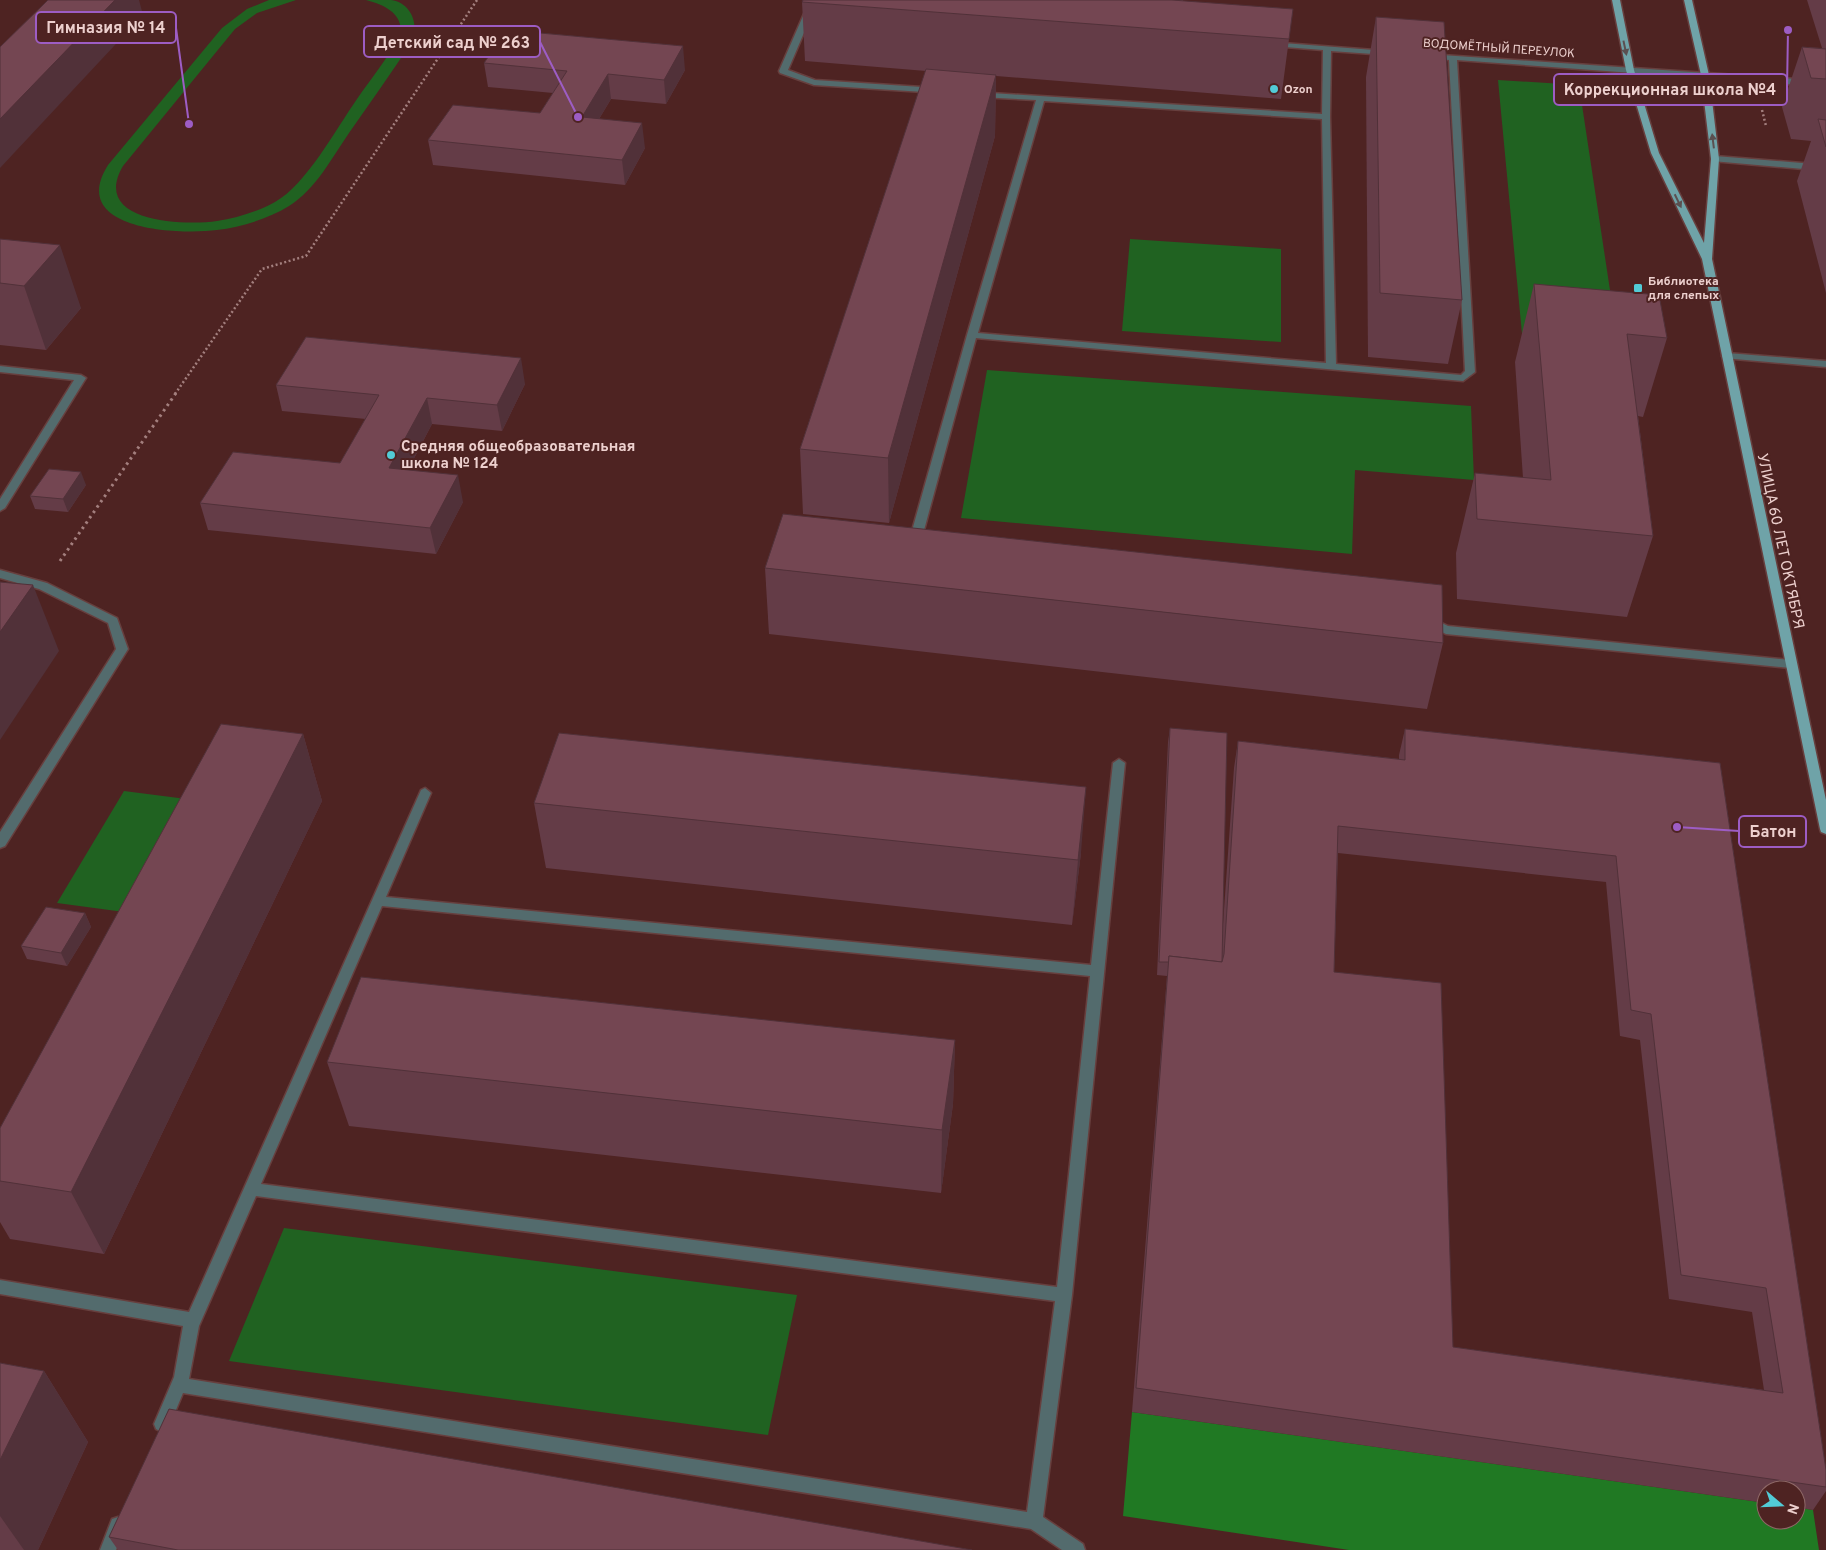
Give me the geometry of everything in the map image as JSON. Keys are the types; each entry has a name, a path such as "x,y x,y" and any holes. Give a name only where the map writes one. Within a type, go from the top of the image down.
{"main road":[{"name":"УЛИЦА 60 ЛЕТ ОКТЯБРЯ","path":"1616,0 1630,70 1655,153 1707,259 1781,612 1790,664 1826,829"},
{"name":"УЛИЦА 60 ЛЕТ ОКТЯБРЯ","path":"1688,0 1705,76 1715,159 1707,259"}],"street":[{"path":"822,6 813,3 783,71 814,82 943,91"},
{"path":"1258,43 1395,53"},
{"path":"1327,49 1326,117 1331,367"},
{"name":"ВОДОМЁТНЫЙ ПЕРЕУЛОК","path":"1424,55 1826,84"},
{"path":"972,335 1464,378 1470,372 1453,57"},
{"path":"972,93 1326,117"},
{"path":"924,547 914,546 972,335 1042,98"},
{"path":"1715,159 1826,168"},
{"path":"1727,356 1826,364"},
{"path":"0,369 81,378 0,508"},
{"path":"0,574 42,586 113,621 122,649 0,842"},
{"path":"1420,617 1446,630 1790,664"},
{"path":"1034,1521 1064,1294 1119,763"},
{"path":"157,1437 180,1385 192,1320 379,901 425,793"},
{"path":"379,901 1098,971"},
{"path":"250,1189 1064,1294"},
{"path":"0,1287 192,1320"},
{"path":"180,1385 1034,1521 1077,1550"},
{"path":"108,1550 123,1515"}],"path":[{"path":"42,586 262,268 306,256 477,0"}],"green space":[{"path":"269,0 296,0 257,13 235,29 123,166 116,185 119,199 129,209 164,221 202,222 239,216 275,202 287,194 309,170 397,41 401,32 395,14 379,4 366,0 391,0 404,5 409,10 414,22 414,35 412,42 322,173 299,199 289,206 263,219 245,225 226,229 199,231 155,229 133,224 114,215 102,203 99,187 108,165 222,28 247,9"},
{"path":"1498,80 1579,85 1621,363 1524,355"},
{"path":"1130,239 1281,249 1281,342 1122,331"},
{"path":"987,370 1471,406 1474,480 1355,470 1352,554 961,518"},
{"path":"124,791 202,801 139,914 57,903"},
{"path":"284,1228 797,1295 768,1435 229,1361"},
{"path":"1132,1412 1756,1502 1756,1530 1806,1530 1806,1509 1813,1510 1819,1550 1349,1550 1123,1516"}],"building":[{"path":"48,0 115,0 0,119 0,47"},
{"path":"803,0 1172,0 1293,9 1289,39 802,2"},
{"path":"1376,17 1444,22 1462,300 1380,293"},
{"path":"507,30 683,46 664,80 608,74 582,117 642,123 622,160 428,140 453,105 540,113 567,71 484,63"},
{"path":"1802,47 1826,49 1826,79 1811,78"},
{"path":"926,69 996,75 888,458 800,449"},
{"path":"1818,119 1826,120 1826,147"},
{"path":"0,239 60,245 24,286 0,283"},
{"path":"1534,284 1659,295 1667,338 1627,334 1653,536 1477,519 1475,473 1551,480"},
{"path":"306,337 521,358 497,405 427,398 389,468 458,475 430,528 200,503 233,452 340,463 379,395 276,385"},
{"path":"49,469 81,472 63,499 30,496"},
{"path":"783,514 1442,585 1443,643 765,568"},
{"path":"0,582 33,585 0,632"},
{"path":"221,724 303,734 71,1192 0,1181 0,1128"},
{"path":"1170,728 1227,733 1222,962 1169,956 1169,962 1159,962"},
{"path":"1405,729 1720,763 1826,1470 1826,1487 1806,1484 1806,1480 1777,1480 1136,1388 1169,956 1222,962 1238,741 1405,760","holes":["1338,826 1616,856 1631,1010 1651,1014 1681,1275 1766,1288 1783,1393 1453,1347 1441,983 1334,972"]},
{"path":"559,733 1086,787 1078,860 534,803"},
{"path":"46,907 85,913 61,953 21,946"},
{"path":"361,977 955,1040 942,1130 327,1062"},
{"path":"0,1363 44,1371 0,1460"},
{"path":"169,1409 972,1550 178,1550 109,1537"}],"place":[{"name":"Коррекционная школа №4","path":"1788,30"},
{"name":"Ozon","path":"1274,89"},
{"name":"Детский сад № 263","path":"578,117"},
{"name":"Гимназия № 14","path":"189,124"},
{"name":"Библиотека для слепых","path":"1638,288"},
{"name":"Средняя общеобразовательная школа № 124","path":"391,455"},
{"name":"Батон","path":"1677,827"}]}
